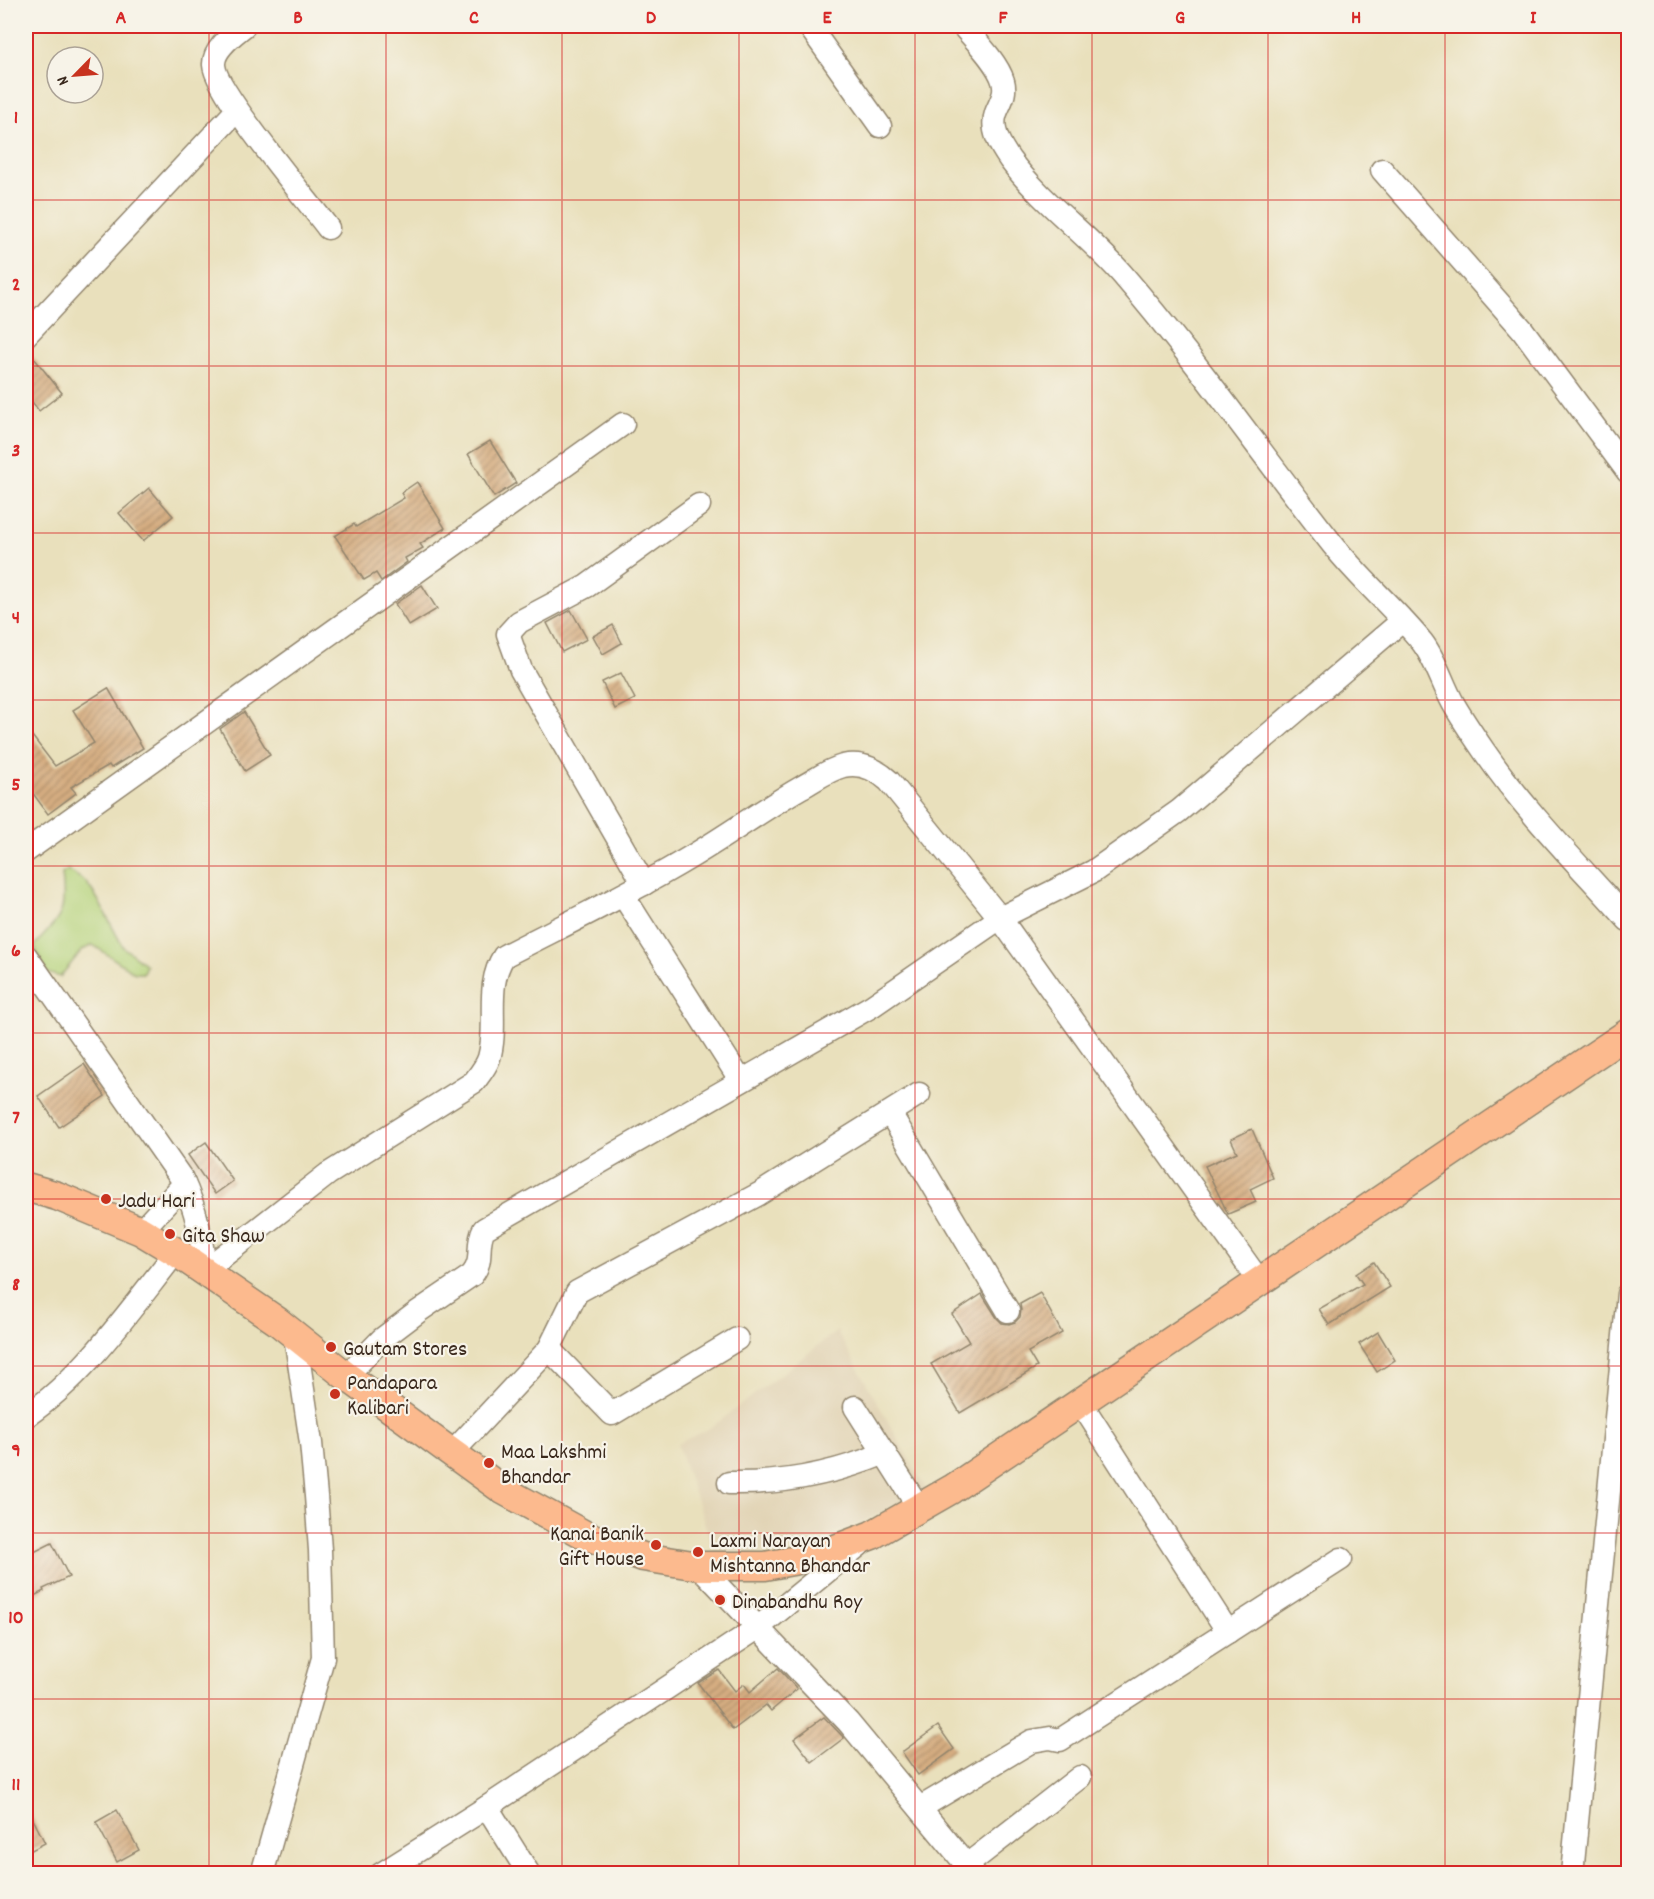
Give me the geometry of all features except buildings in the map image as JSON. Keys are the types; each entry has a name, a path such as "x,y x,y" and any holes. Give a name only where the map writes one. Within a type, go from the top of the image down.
{"main road":[{"path":"26,1187 57,1196 141,1231 176,1251 296,1336 346,1376 503,1490 585,1535 643,1557 699,1566 775,1564 814,1557 872,1535 952,1489 1629,1033"}],"street":[{"path":"244,26 218,52 214,64 218,79 237,110 328,228"},
{"path":"809,26 880,126"},
{"path":"963,26 997,68 1003,80 1005,94 994,115 994,132 1002,149 1013,164 1053,207 1090,240 1122,274 1227,403 1333,545 1422,643 1438,669 1452,702 1508,784 1629,920"},
{"path":"26,335 237,110"},
{"path":"1382,170 1522,329 1629,472"},
{"path":"26,851 623,424"},
{"path":"644,884 521,670 508,634 519,622 587,586 699,505"},
{"path":"346,1376 382,1340 419,1311 472,1275 478,1267 479,1238 484,1229 872,1006 1000,918 1094,871 1179,811 1402,621"},
{"path":"204,1271 328,1174 474,1082 482,1072 489,1056 495,976 504,956 644,884 826,773 854,765 873,769 889,781 1000,918 1260,1282"},
{"path":"623,895 741,1080"},
{"path":"26,956 173,1163 196,1213 201,1232 204,1271"},
{"path":"452,1453 549,1349 577,1292 759,1194 920,1094"},
{"path":"890,1113 1008,1311"},
{"path":"141,1231 184,1184"},
{"path":"26,1416 52,1396 76,1372 122,1320 176,1251"},
{"path":"1572,1874 1629,1294"},
{"path":"262,1874 323,1658 316,1496 296,1336"},
{"path":"549,1349 612,1414 737,1339"},
{"path":"1081,1403 1228,1632"},
{"path":"855,1407 919,1508"},
{"path":"729,1483 752,1484 799,1479 828,1473 885,1453"},
{"path":"381,1874 487,1807 759,1627 872,1535"},
{"path":"920,1808 1032,1741 1050,1738 1060,1740 1341,1559"},
{"path":"699,1566 848,1722 971,1869 1080,1777"},
{"path":"487,1807 529,1874"}],"shaded area":[{"path":"837,1331 926,1489 860,1524 781,1551 716,1556 677,1444 712,1427"}],"green space":[{"path":"68,870 86,882 123,947 146,965 143,973 135,973 93,945 82,950 60,977 47,973 34,946 60,915 63,899 62,874"}],"place":[{"name":"Jadu Hari","path":"106,1199"},
{"name":"Gita Shaw","path":"170,1234"},
{"name":"Gautam Stores","path":"331,1347"},
{"name":"Pandapara Kalibari","path":"335,1394"},
{"name":"Maa Lakshmi Bhandar","path":"489,1463"},
{"name":"Kanai Banik Gift House","path":"656,1545"},
{"name":"Laxmi Narayan Mishtanna Bhandar","path":"698,1552"},
{"name":"Dinabandhu Roy","path":"720,1600"}]}
